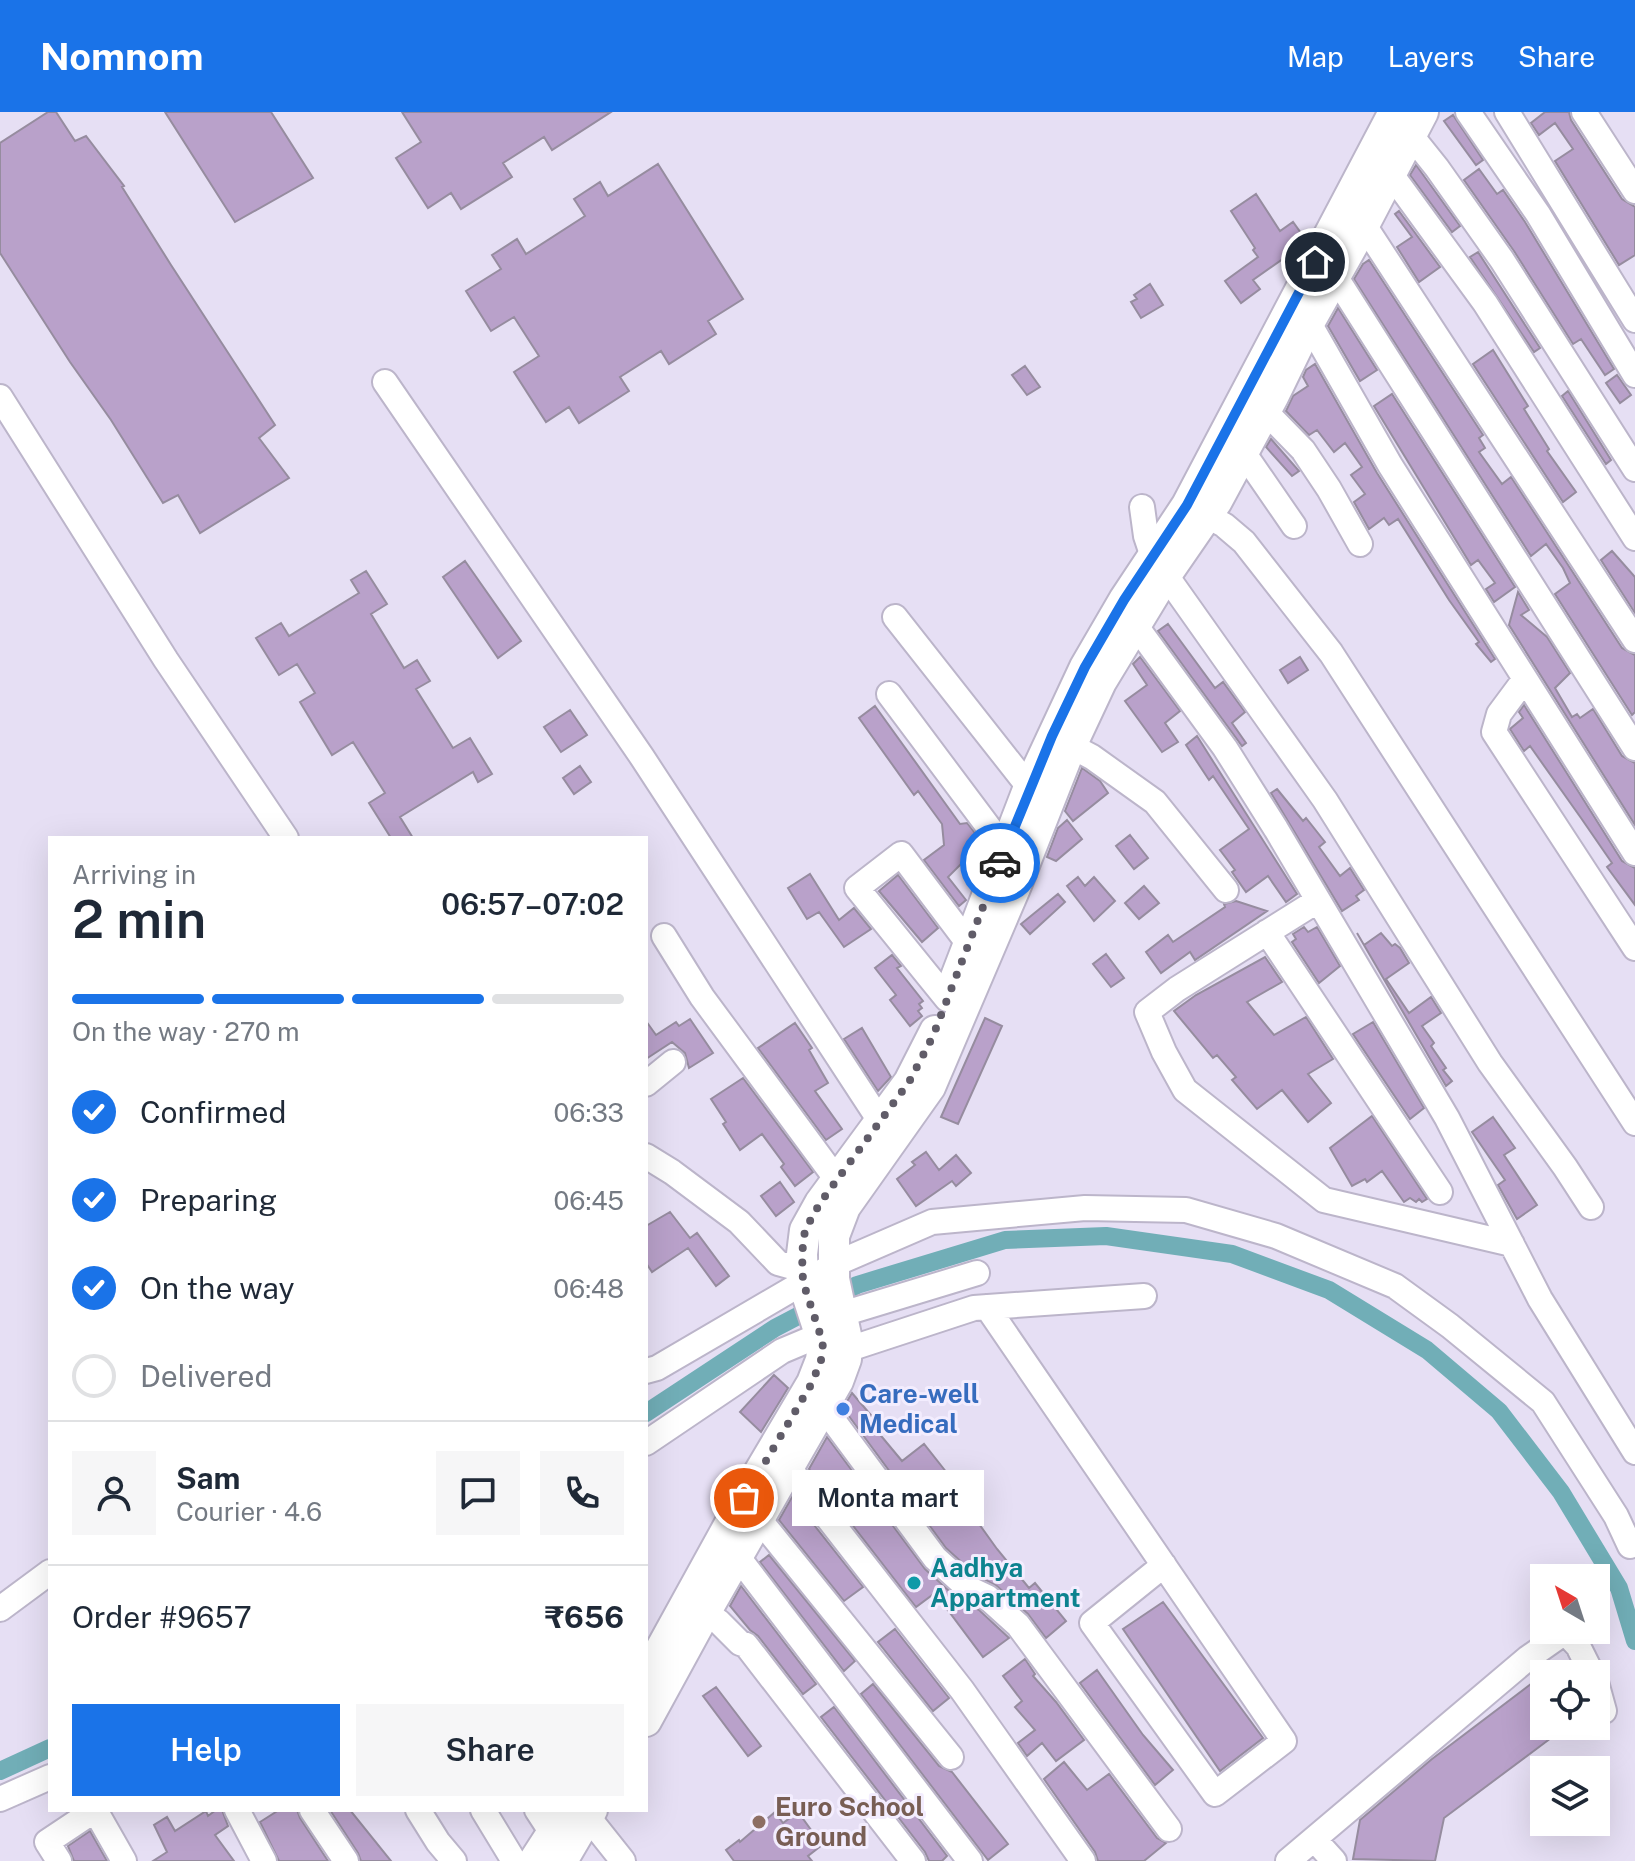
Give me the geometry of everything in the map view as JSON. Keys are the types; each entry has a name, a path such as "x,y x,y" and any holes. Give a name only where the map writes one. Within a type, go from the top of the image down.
{"main road":[{"path":"1039,794 1071,746 1101,682 1136,626 1160,566 1197,511 1243,452 1335,276 1347,236 1391,174 1405,118"},
{"path":"1197,511 1347,236 1405,118"},
{"path":"648,1716 700,1599 821,1360 823,1343 802,1254 805,1230 837,1180 888,1129 937,1073 1085,667 1124,600 1160,566"},
{"path":"815,1302 834,1271 834,1236 845,1207 888,1129 933,1036 968,943 1014,858"},
{"path":"651,1654 738,1557 838,1381 846,1350 815,1302"},
{"path":"534,1861 566,1824"}],"street":[{"path":"1468,112 1538,214 1635,375"},
{"path":"1507,112 1635,320"},
{"path":"1587,113 1635,191"},
{"path":"1405,118 1502,260 1635,469"},
{"path":"1391,174 1485,303 1635,538"},
{"path":"1347,236 1635,640"},
{"path":"1335,276 1635,748"},
{"path":"1309,323 1390,465 1635,853"},
{"path":"385,382 642,757 888,1129"},
{"path":"0,397 166,660 285,836"},
{"path":"1265,411 1303,450 1360,544"},
{"path":"1243,452 1294,526"},
{"path":"1142,507 1146,536 1160,566 1325,800 1490,1063 1591,1207"},
{"path":"1197,511 1224,525 1244,542 1331,653 1635,1123"},
{"path":"895,617 1039,794"},
{"path":"1136,626 1225,748 1447,1118 1540,1299 1635,1452"},
{"path":"1525,679 1499,714 1494,732 1635,948"},
{"path":"889,694 1014,858"},
{"path":"1071,746 1092,757 1155,802 1226,890"},
{"path":"947,999 857,888 901,854 968,943"},
{"path":"1317,901 1177,989 1147,1012 1185,1090 1324,1200 1512,1244"},
{"path":"1267,932 1440,1192"},
{"path":"664,936 702,997 837,1180"},
{"path":"648,1082 673,1062"},
{"path":"648,1157 739,1222 815,1302"},
{"path":"648,1442 782,1351 834,1271 932,1222 1085,1208 1186,1210 1276,1236 1395,1286 1450,1326 1543,1402 1616,1516 1630,1546"},
{"path":"648,1370 815,1302 977,1273"},
{"path":"846,1350 974,1308 1144,1296"},
{"path":"987,1307 1164,1565 1284,1741 1215,1794 1092,1623 1164,1565"},
{"path":"824,1408 935,1558 968,1588 987,1597 1018,1625 1169,1829"},
{"path":"789,1468 962,1690 1083,1861"},
{"path":"759,1519 951,1757"},
{"path":"738,1557 970,1861"},
{"path":"0,1609 48,1573"},
{"path":"700,1599 739,1628 747,1638 746,1645 913,1861"},
{"path":"1288,1861 1528,1658 1565,1632 1578,1646 1585,1660"},
{"path":"0,1799 48,1778"},
{"path":"59,1861 47,1842 92,1812"},
{"path":"96,1812 124,1861"},
{"path":"238,1812 264,1861"},
{"path":"313,1812 346,1861"},
{"path":"419,1812 454,1861"},
{"path":"484,1812 514,1861"},
{"path":"566,1824 623,1861"},
{"path":"1314,1839 1334,1861"}],"building":[{"path":"48,112 56,112 75,141 86,136 124,186 171,265 275,425 259,438 289,478 200,533 178,495 163,503 0,253 0,143"},
{"path":"165,112 271,112 313,178 235,222"},
{"path":"402,112 611,112 552,150 544,137 503,163 512,177 461,209 451,193 428,208 396,158 421,142"},
{"path":"1545,112 1569,112 1571,120 1622,199 1635,207 1635,255 1619,265 1555,161 1573,149 1555,123 1539,135 1531,123"},
{"path":"1453,115 1483,160 1476,165 1444,121"},
{"path":"658,164 743,299 708,321 716,334 669,364 661,351 620,377 629,391 579,423 569,407 546,422 514,372 539,356 514,317 491,331 466,291 501,269 492,255 517,239 526,254 585,216 574,199 600,182 608,196"},
{"path":"1416,165 1460,226 1452,232 1410,175"},
{"path":"1479,169 1497,194 1503,190 1525,222 1614,369 1605,375 1581,339 1573,344 1464,180"},
{"path":"1256,194 1280,231 1293,222 1306,240 1253,280 1260,289 1241,303 1225,281 1258,257 1231,211"},
{"path":"1399,211 1440,267 1419,282 1397,247 1412,237 1395,214"},
{"path":"1478,252 1540,348 1534,352 1470,257"},
{"path":"1369,260 1483,435 1479,438 1485,448 1479,452 1502,484 1511,477 1622,648 1635,655 1635,712 1632,715 1555,594 1570,583 1563,568 1546,544 1531,556 1354,279"},
{"path":"1150,284 1163,305 1141,318 1131,302 1137,299 1134,295"},
{"path":"1338,308 1377,370 1360,381 1328,326"},
{"path":"1493,350 1528,406 1524,409 1549,449 1547,451 1576,492 1563,502 1473,364"},
{"path":"1315,364 1377,473 1495,659 1491,662 1476,644 1479,642 1398,519 1389,525 1384,518 1369,529 1354,502 1365,494 1351,475 1362,467 1345,443 1334,452 1317,430 1309,435 1286,411 1293,396 1308,386 1303,377 1306,370"},
{"path":"1025,366 1040,387 1027,395 1012,375"},
{"path":"1617,375 1631,395 1620,403 1606,383"},
{"path":"1568,391 1611,460 1606,464 1562,396"},
{"path":"1392,394 1515,587 1494,602 1486,589 1495,583 1478,560 1471,565 1374,406"},
{"path":"1271,439 1299,471 1292,476 1266,447"},
{"path":"1612,551 1635,577 1635,613 1601,560"},
{"path":"465,561 521,641 498,658 443,577"},
{"path":"366,571 387,604 371,614 404,668 417,660 430,681 416,689 453,748 470,738 492,774 478,782 473,772 400,817 412,836 390,836 369,803 385,793 353,742 332,755 300,702 315,693 297,664 279,675 256,638 281,623 289,636 359,593 351,580"},
{"path":"1518,592 1529,610 1521,615 1547,637 1570,673 1555,688 1572,717 1577,714 1580,718 1593,709 1622,756 1635,763 1635,825 1509,625"},
{"path":"1168,624 1215,688 1223,682 1245,712 1232,723 1246,743 1242,746 1158,631"},
{"path":"1140,657 1180,711 1165,723 1178,742 1162,752 1125,701 1147,685 1133,664"},
{"path":"1300,657 1308,670 1288,683 1280,670"},
{"path":"1524,705 1622,861 1635,868 1635,905 1607,867 1612,863 1530,746 1524,751 1510,729 1523,718 1519,712"},
{"path":"875,706 960,824 967,823 978,837 980,855 986,849 978,868 968,857 948,877 966,900 959,906 924,860 944,845 942,824 918,791 914,795 859,718"},
{"path":"570,710 587,735 561,752 544,727"},
{"path":"1197,736 1297,894 1286,902 1268,876 1246,892 1220,850 1249,829 1213,776 1209,780 1186,745"},
{"path":"580,766 591,782 574,794 563,778"},
{"path":"1082,768 1100,781 1108,793 1073,821 1065,811"},
{"path":"1277,789 1325,842 1319,847 1340,876 1350,868 1364,890 1356,896 1359,900 1342,911 1271,793"},
{"path":"1067,820 1082,839 1056,861 1047,857 1058,828"},
{"path":"1130,835 1148,858 1134,869 1116,846"},
{"path":"810,874 839,920 854,908 871,929 844,947 819,912 807,919 788,888"},
{"path":"898,875 938,928 922,942 879,891"},
{"path":"1078,877 1085,886 1094,877 1115,901 1094,921 1067,886"},
{"path":"1144,886 1159,903 1139,919 1125,903"},
{"path":"1058,894 1065,902 1030,934 1021,924"},
{"path":"1236,901 1267,911 1195,960 1190,952 1161,973 1146,952 1168,935 1173,942 1225,907 1224,904"},
{"path":"1304,927 1308,932 1317,927 1340,966 1319,983 1292,942 1296,939 1293,934"},
{"path":"1357,933 1364,945 1381,933 1392,946 1395,944 1400,948 1409,963 1386,979 1409,1013 1431,997 1441,1013 1422,1026 1446,1068 1443,1070 1452,1081 1446,1086"},
{"path":"1106,954 1124,978 1111,987 1093,964"},
{"path":"892,955 901,966 897,968 923,1001 918,1011 922,1016 910,1026 890,1000 896,995 875,968"},
{"path":"1265,957 1282,982 1247,1002 1274,1035 1306,1017 1333,1059 1308,1074 1331,1103 1308,1122 1282,1090 1257,1109 1232,1080 1236,1077 1217,1055 1213,1058 1174,1011 1196,995"},
{"path":"985,1018 1002,1026 958,1124 941,1117"},
{"path":"690,1019 713,1053 689,1068 685,1053 672,1042 648,1058 648,1024 656,1035 676,1022 679,1026"},
{"path":"1373,1022 1424,1108 1410,1119 1353,1034"},
{"path":"795,1023 812,1048 809,1050 828,1083 815,1091 842,1129 826,1140 758,1048"},
{"path":"862,1028 891,1077 878,1091 844,1039"},
{"path":"743,1078 813,1172 795,1186 781,1167 784,1164 762,1134 740,1150 723,1124 726,1122 711,1099"},
{"path":"1372,1116 1427,1199 1416,1202 1410,1198 1404,1202 1382,1171 1367,1182 1365,1179 1352,1186 1330,1148"},
{"path":"1493,1117 1515,1148 1504,1155 1537,1205 1517,1219 1498,1185 1505,1180 1472,1132"},
{"path":"926,1152 939,1170 956,1155 971,1173 956,1186 952,1181 916,1206 897,1179"},
{"path":"780,1182 794,1202 776,1216 761,1196"},
{"path":"670,1212 690,1238 697,1233 729,1276 716,1286 688,1248 652,1272 648,1266 648,1225"},
{"path":"774,1375 788,1388 761,1432 740,1412"},
{"path":"852,1393 876,1421 872,1425 902,1461 924,1444 947,1473 943,1476 971,1508 969,1510 997,1549 1029,1588 1035,1583 1066,1621 1046,1638 1028,1614 997,1586 976,1575 946,1548 843,1408"},
{"path":"827,1437 925,1569 958,1599 979,1610 1009,1638 983,1657 935,1593 916,1607 809,1469"},
{"path":"792,1497 863,1587 844,1601 779,1520"},
{"path":"769,1555 855,1661 844,1671 760,1562"},
{"path":"741,1586 816,1684 803,1694 730,1606"},
{"path":"1163,1602 1263,1738 1220,1771 1123,1629"},
{"path":"895,1629 949,1698 933,1711 878,1642"},
{"path":"1025,1659 1035,1674 1033,1676 1084,1740 1056,1761 1042,1743 1027,1756 1018,1743 1035,1730 1015,1707 1022,1701 1003,1676"},
{"path":"1097,1670 1143,1735 1173,1770 1155,1785 1080,1683"},
{"path":"873,1684 939,1766 952,1772 1008,1844 988,1860 861,1694"},
{"path":"1530,1685 1530,1740 1548,1740 1444,1818 1435,1861 1353,1859 1360,1820 1432,1759"},
{"path":"716,1687 761,1746 748,1756 703,1696"},
{"path":"834,1707 947,1856 942,1861 929,1861 821,1717"},
{"path":"1064,1762 1087,1790 1109,1774 1157,1838 1166,1843 1144,1861 1098,1861 1095,1852 1044,1779"},
{"path":"204,1812 208,1816 213,1812 223,1812 228,1826 215,1835 234,1861 153,1861 167,1852 154,1825 167,1817 175,1831"},
{"path":"276,1812 298,1812 328,1861 279,1861 260,1822"},
{"path":"331,1812 352,1812 391,1861 361,1861"},
{"path":"775,1812 783,1823 798,1812 822,1845 808,1856 812,1861 734,1861 726,1850"},
{"path":"90,1831 107,1861 74,1861 68,1846"}],"waterway":[{"path":"648,1412 775,1328 857,1285 1005,1240 1106,1236 1232,1254 1329,1290 1427,1350 1499,1411 1561,1492 1619,1588 1635,1641"},
{"path":"0,1771 48,1749"}],"way so far":[{"path":"744,1498 812,1383 821,1360 823,1343 803,1282 805,1230 820,1203 909,1082 933,1036 1000,863"}],"place":[{"name":"Care-well Medical","path":"843,1409"},
{"name":"Monta mart","path":"744,1498"},
{"name":"Aadhya Appartment","path":"914,1583"},
{"name":"Euro School Ground","path":"759,1822"}],"route":[{"path":"1000,863 1029,787 1085,667 1124,600 1187,505 1315,262"}]}
